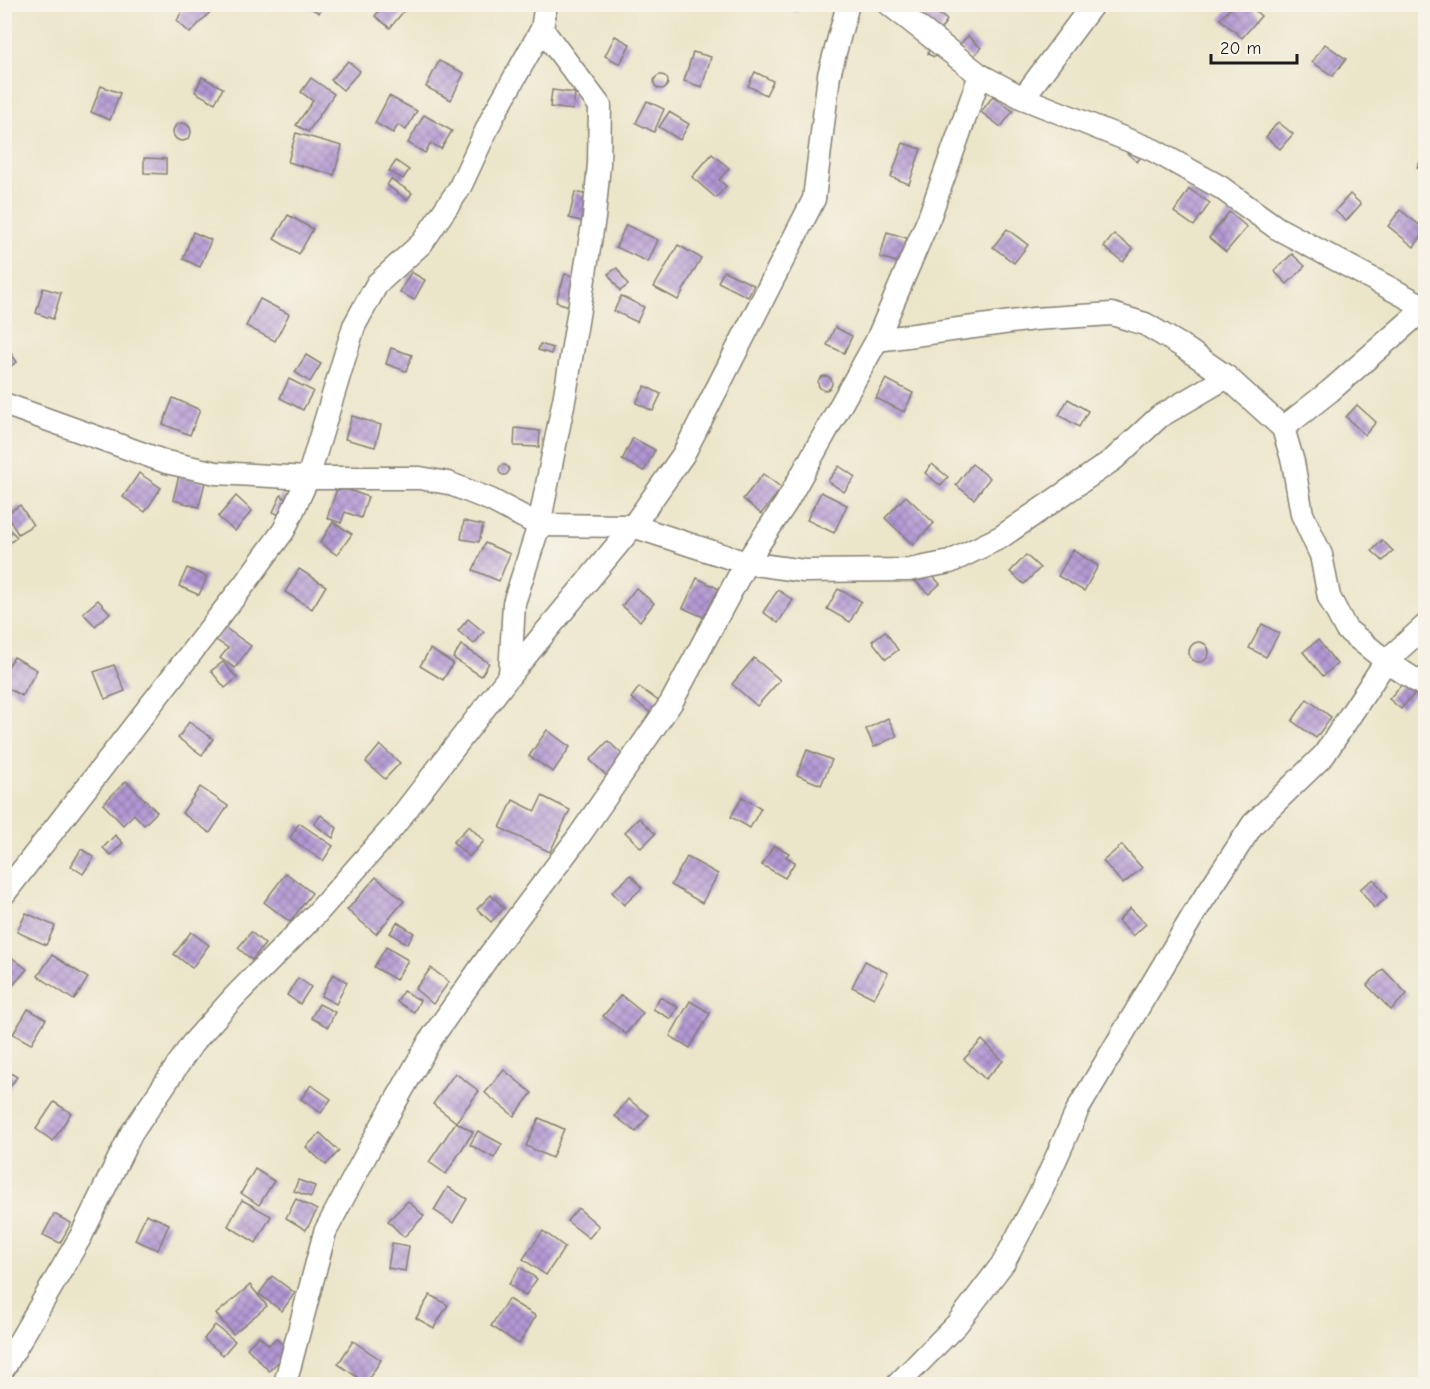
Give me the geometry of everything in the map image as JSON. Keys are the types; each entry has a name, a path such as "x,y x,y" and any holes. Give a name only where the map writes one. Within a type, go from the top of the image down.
{"street":[{"path":"4,894 284,530 308,478 354,326 377,284 422,243 459,189 493,116 542,28 546,4"},
{"path":"4,1368 81,1236 131,1134 192,1044 235,996 317,913 386,836 510,675 633,526 684,455 814,199 829,75 848,4"},
{"path":"889,4 980,75 1023,98 1153,150 1220,187 1277,228 1425,307 1330,391 1283,428"},
{"path":"1023,98 1093,4"},
{"path":"510,675 514,603 539,525 565,395 594,218 600,106 542,28"},
{"path":"285,1384 325,1232 431,1039 579,836 670,703 746,563 786,503 877,340 929,218 980,75"},
{"path":"877,340 1034,319 1112,314 1145,324 1227,376 1283,428 1293,462 1302,514 1321,555 1329,597 1346,629 1386,661 1425,687"},
{"path":"4,404 165,462 216,473 308,478 420,478 448,483 491,500 539,525 633,526 746,563 804,571 909,570 950,562 1001,537 1114,459 1159,417 1227,376"},
{"path":"898,1384 957,1324 1004,1262 1041,1192 1078,1110 1195,912 1253,824 1324,755 1386,661 1425,625"}],"building":[{"path":"185,4 210,4 214,8 190,33 177,21"},
{"path":"304,4 324,4 319,13"},
{"path":"384,4 392,4 403,12 390,28 375,16"},
{"path":"777,4 799,4 797,12"},
{"path":"925,4 947,20 938,34 915,17"},
{"path":"1234,4 1248,4 1261,16 1242,38 1220,19"},
{"path":"615,36 630,44 620,64 605,56"},
{"path":"968,36 981,48 971,59 958,46"},
{"path":"1325,44 1346,59 1333,76 1312,62"},
{"path":"929,48 937,56 928,54"},
{"path":"693,52 711,57 702,87 684,81"},
{"path":"348,61 360,71 343,90 331,80"},
{"path":"439,61 464,73 451,100 426,87"},
{"path":"755,72 773,81 766,95 748,86"},
{"path":"661,75 666,77 668,82 666,87 661,89 656,87 654,82 656,77"},
{"path":"202,77 223,88 215,103 195,92"},
{"path":"311,78 334,94 308,132 296,125 313,101 301,92"},
{"path":"101,86 120,93 110,120 91,112"},
{"path":"552,90 575,93 573,110 550,107"},
{"path":"389,96 417,111 406,130 398,125 393,133 375,123"},
{"path":"993,96 1013,111 1001,127 981,112"},
{"path":"647,101 664,109 654,132 636,123"},
{"path":"669,112 689,124 680,140 659,127"},
{"path":"424,115 452,131 441,149 431,143 425,153 408,143"},
{"path":"1278,122 1293,134 1280,149 1266,137"},
{"path":"182,123 188,126 191,132 188,138 182,141 176,138 173,132 176,126"},
{"path":"296,133 342,146 334,175 288,162"},
{"path":"903,143 921,149 909,184 891,177"},
{"path":"1134,146 1143,154 1137,162 1127,153"},
{"path":"712,154 729,168 719,180 726,186 716,198 692,177"},
{"path":"1426,154 1426,172 1417,167"},
{"path":"144,158 166,159 166,174 144,173"},
{"path":"396,161 409,170 403,179 389,171"},
{"path":"391,179 412,193 407,200 387,185"},
{"path":"1189,189 1210,203 1194,226 1174,212"},
{"path":"575,192 595,197 589,223 569,218"},
{"path":"1350,194 1361,204 1346,221 1335,211"},
{"path":"1400,210 1426,230 1414,247 1388,226"},
{"path":"1229,212 1247,227 1226,252 1209,238"},
{"path":"288,215 313,229 299,254 274,239"},
{"path":"626,225 658,240 648,262 616,247"},
{"path":"1007,229 1028,245 1014,263 993,247"},
{"path":"193,232 211,240 200,267 183,259"},
{"path":"887,232 907,238 900,263 880,257"},
{"path":"1114,234 1133,249 1123,262 1104,247"},
{"path":"678,245 701,258 678,300 654,287"},
{"path":"1292,254 1305,266 1287,284 1274,271"},
{"path":"617,268 628,285 620,291 608,274"},
{"path":"724,271 754,285 748,297 718,282"},
{"path":"411,272 425,280 414,300 400,292"},
{"path":"565,274 581,278 573,307 556,302"},
{"path":"43,288 61,293 53,319 36,313"},
{"path":"621,296 644,307 637,322 614,311"},
{"path":"260,299 289,314 275,341 246,326"},
{"path":"835,327 852,336 844,353 827,345"},
{"path":"4,343 17,362 4,370"},
{"path":"540,344 553,348 551,354 538,350"},
{"path":"391,348 412,355 406,371 386,364"},
{"path":"306,355 321,364 310,382 295,372"},
{"path":"822,376 828,376 832,383 828,390 822,390 818,386 818,380"},
{"path":"289,379 313,391 303,410 280,398"},
{"path":"886,379 913,393 904,412 876,398"},
{"path":"645,386 661,394 653,411 636,403"},
{"path":"173,398 200,410 190,435 163,424"},
{"path":"1068,399 1088,411 1079,427 1059,415"},
{"path":"1357,405 1376,422 1365,435 1346,417"},
{"path":"352,416 381,425 375,447 345,439"},
{"path":"515,428 540,431 539,447 514,446"},
{"path":"633,438 655,450 644,471 622,460"},
{"path":"932,464 948,477 941,486 925,473"},
{"path":"972,464 990,478 974,499 956,485"},
{"path":"504,465 508,466 508,474 504,475 500,474 499,470 500,466"},
{"path":"839,466 855,477 844,492 828,481"},
{"path":"139,473 161,488 145,512 123,497"},
{"path":"763,474 782,488 761,514 743,499"},
{"path":"179,475 205,482 199,507 173,500"},
{"path":"338,486 368,497 361,518 345,512 341,523 327,518"},
{"path":"821,492 847,505 834,533 807,520"},
{"path":"281,495 290,504 284,517 273,512"},
{"path":"236,496 252,511 235,531 218,517"},
{"path":"906,496 934,523 913,545 885,518"},
{"path":"20,505 33,525 18,534 6,514"},
{"path":"464,521 483,525 479,542 461,539"},
{"path":"333,522 352,534 337,555 320,543"},
{"path":"4,524 17,537 4,548"},
{"path":"1382,540 1393,551 1383,561 1372,551"},
{"path":"485,543 510,554 499,581 473,570"},
{"path":"1073,550 1098,566 1084,591 1058,576"},
{"path":"1026,555 1040,568 1024,584 1010,572"},
{"path":"924,567 940,584 929,594 912,578"},
{"path":"187,568 207,577 199,595 179,586"},
{"path":"299,569 326,586 312,609 285,592"},
{"path":"697,578 719,589 706,618 683,608"},
{"path":"636,588 654,603 640,621 622,606"},
{"path":"838,589 861,601 850,622 827,609"},
{"path":"778,590 793,600 778,623 763,612"},
{"path":"98,600 110,613 95,626 83,613"},
{"path":"468,619 484,632 474,644 458,631"},
{"path":"1262,624 1279,633 1266,657 1249,648"},
{"path":"224,627 251,646 235,668 220,658 228,648 216,640"},
{"path":"885,631 898,650 886,659 872,641"},
{"path":"1318,640 1337,664 1323,676 1303,652"},
{"path":"1199,642 1206,645 1209,652 1206,659 1199,662 1192,659 1189,652 1192,645"},
{"path":"461,645 489,663 481,676 453,658"},
{"path":"430,649 453,663 443,680 420,666"},
{"path":"14,657 37,670 22,696 4,686 4,673"},
{"path":"754,658 780,680 757,706 732,684"},
{"path":"223,662 237,678 225,688 211,671"},
{"path":"114,665 125,691 105,699 94,672"},
{"path":"1404,682 1416,692 1401,709 1389,699"},
{"path":"639,687 664,705 655,716 631,698"},
{"path":"1307,699 1331,717 1316,738 1292,721"},
{"path":"888,718 897,736 874,747 866,729"},
{"path":"189,722 213,739 202,755 178,738"},
{"path":"547,730 570,747 553,772 529,756"},
{"path":"608,741 626,758 608,777 590,760"},
{"path":"380,745 400,763 385,779 366,762"},
{"path":"807,750 832,760 821,785 797,775"},
{"path":"126,781 157,812 144,825 134,814 123,825 103,804"},
{"path":"200,787 228,806 210,833 182,813"},
{"path":"542,796 570,810 550,852 500,828 513,800 535,811"},
{"path":"742,797 761,808 750,828 731,817"},
{"path":"321,815 337,828 333,838 314,824"},
{"path":"639,818 655,834 641,848 625,832"},
{"path":"299,823 333,846 323,861 290,838"},
{"path":"469,826 484,841 469,857 453,842"},
{"path":"115,835 123,843 111,855 103,848"},
{"path":"774,845 789,853 786,857 795,862 785,878 762,865"},
{"path":"1122,845 1142,868 1123,884 1103,861"},
{"path":"81,849 94,857 83,874 71,866"},
{"path":"687,857 718,874 702,903 671,885"},
{"path":"286,873 312,893 290,922 264,902"},
{"path":"631,875 642,888 624,905 612,892"},
{"path":"376,877 404,901 376,934 347,910"},
{"path":"1374,879 1387,898 1374,908 1360,889"},
{"path":"491,895 504,908 491,922 477,909"},
{"path":"1130,908 1146,924 1133,936 1118,921"},
{"path":"26,913 55,926 46,945 17,932"},
{"path":"397,922 414,933 407,944 390,933"},
{"path":"191,932 209,945 192,968 174,954"},
{"path":"251,932 265,944 252,960 238,948"},
{"path":"386,947 408,960 396,980 374,967"},
{"path":"6,953 27,969 9,990 4,986"},
{"path":"52,955 88,978 74,1000 38,976"},
{"path":"865,961 888,973 874,998 852,987"},
{"path":"431,968 449,982 433,1004 415,989"},
{"path":"1383,969 1407,994 1391,1010 1367,985"},
{"path":"333,974 347,982 336,1004 321,996"},
{"path":"298,978 311,987 300,1004 287,995"},
{"path":"403,991 420,1000 414,1012 397,1002"},
{"path":"621,995 643,1013 626,1034 603,1016"},
{"path":"660,997 678,1007 671,1019 653,1009"},
{"path":"690,1001 710,1013 690,1048 670,1036"},
{"path":"319,1004 335,1012 328,1027 311,1018"},
{"path":"28,1009 46,1019 31,1044 13,1034"},
{"path":"982,1040 1003,1061 985,1079 964,1059"},
{"path":"4,1069 17,1077 7,1091 4,1089"},
{"path":"504,1070 532,1093 514,1116 485,1093"},
{"path":"455,1073 479,1091 456,1122 433,1104"},
{"path":"311,1085 331,1099 321,1113 301,1099"},
{"path":"628,1099 649,1115 636,1132 615,1116"},
{"path":"54,1102 71,1113 53,1141 36,1129"},
{"path":"539,1118 564,1129 552,1158 526,1146"},
{"path":"456,1122 473,1132 446,1174 429,1162"},
{"path":"478,1131 502,1144 494,1158 470,1145"},
{"path":"320,1133 339,1151 326,1165 306,1147"},
{"path":"255,1169 274,1181 259,1205 241,1193"},
{"path":"298,1180 315,1186 311,1197 294,1191"},
{"path":"448,1187 467,1199 453,1223 434,1210"},
{"path":"296,1199 317,1210 306,1230 286,1218"},
{"path":"242,1200 271,1216 256,1243 228,1226"},
{"path":"408,1201 424,1216 404,1237 388,1221"},
{"path":"578,1208 599,1226 589,1238 567,1221"},
{"path":"54,1214 71,1223 60,1243 43,1235"},
{"path":"146,1214 169,1224 158,1250 135,1240"},
{"path":"543,1231 565,1247 546,1275 523,1259"},
{"path":"392,1243 409,1246 405,1271 388,1268"},
{"path":"520,1267 537,1279 525,1296 509,1284"},
{"path":"272,1276 295,1293 282,1311 259,1294"},
{"path":"250,1285 267,1306 233,1334 216,1314"},
{"path":"430,1295 448,1305 434,1328 416,1318"},
{"path":"508,1299 536,1316 519,1344 491,1326"},
{"path":"215,1325 235,1341 223,1355 204,1339"},
{"path":"259,1336 269,1345 276,1338 289,1351 269,1371 247,1348"},
{"path":"353,1341 381,1360 366,1383 338,1364"}]}
